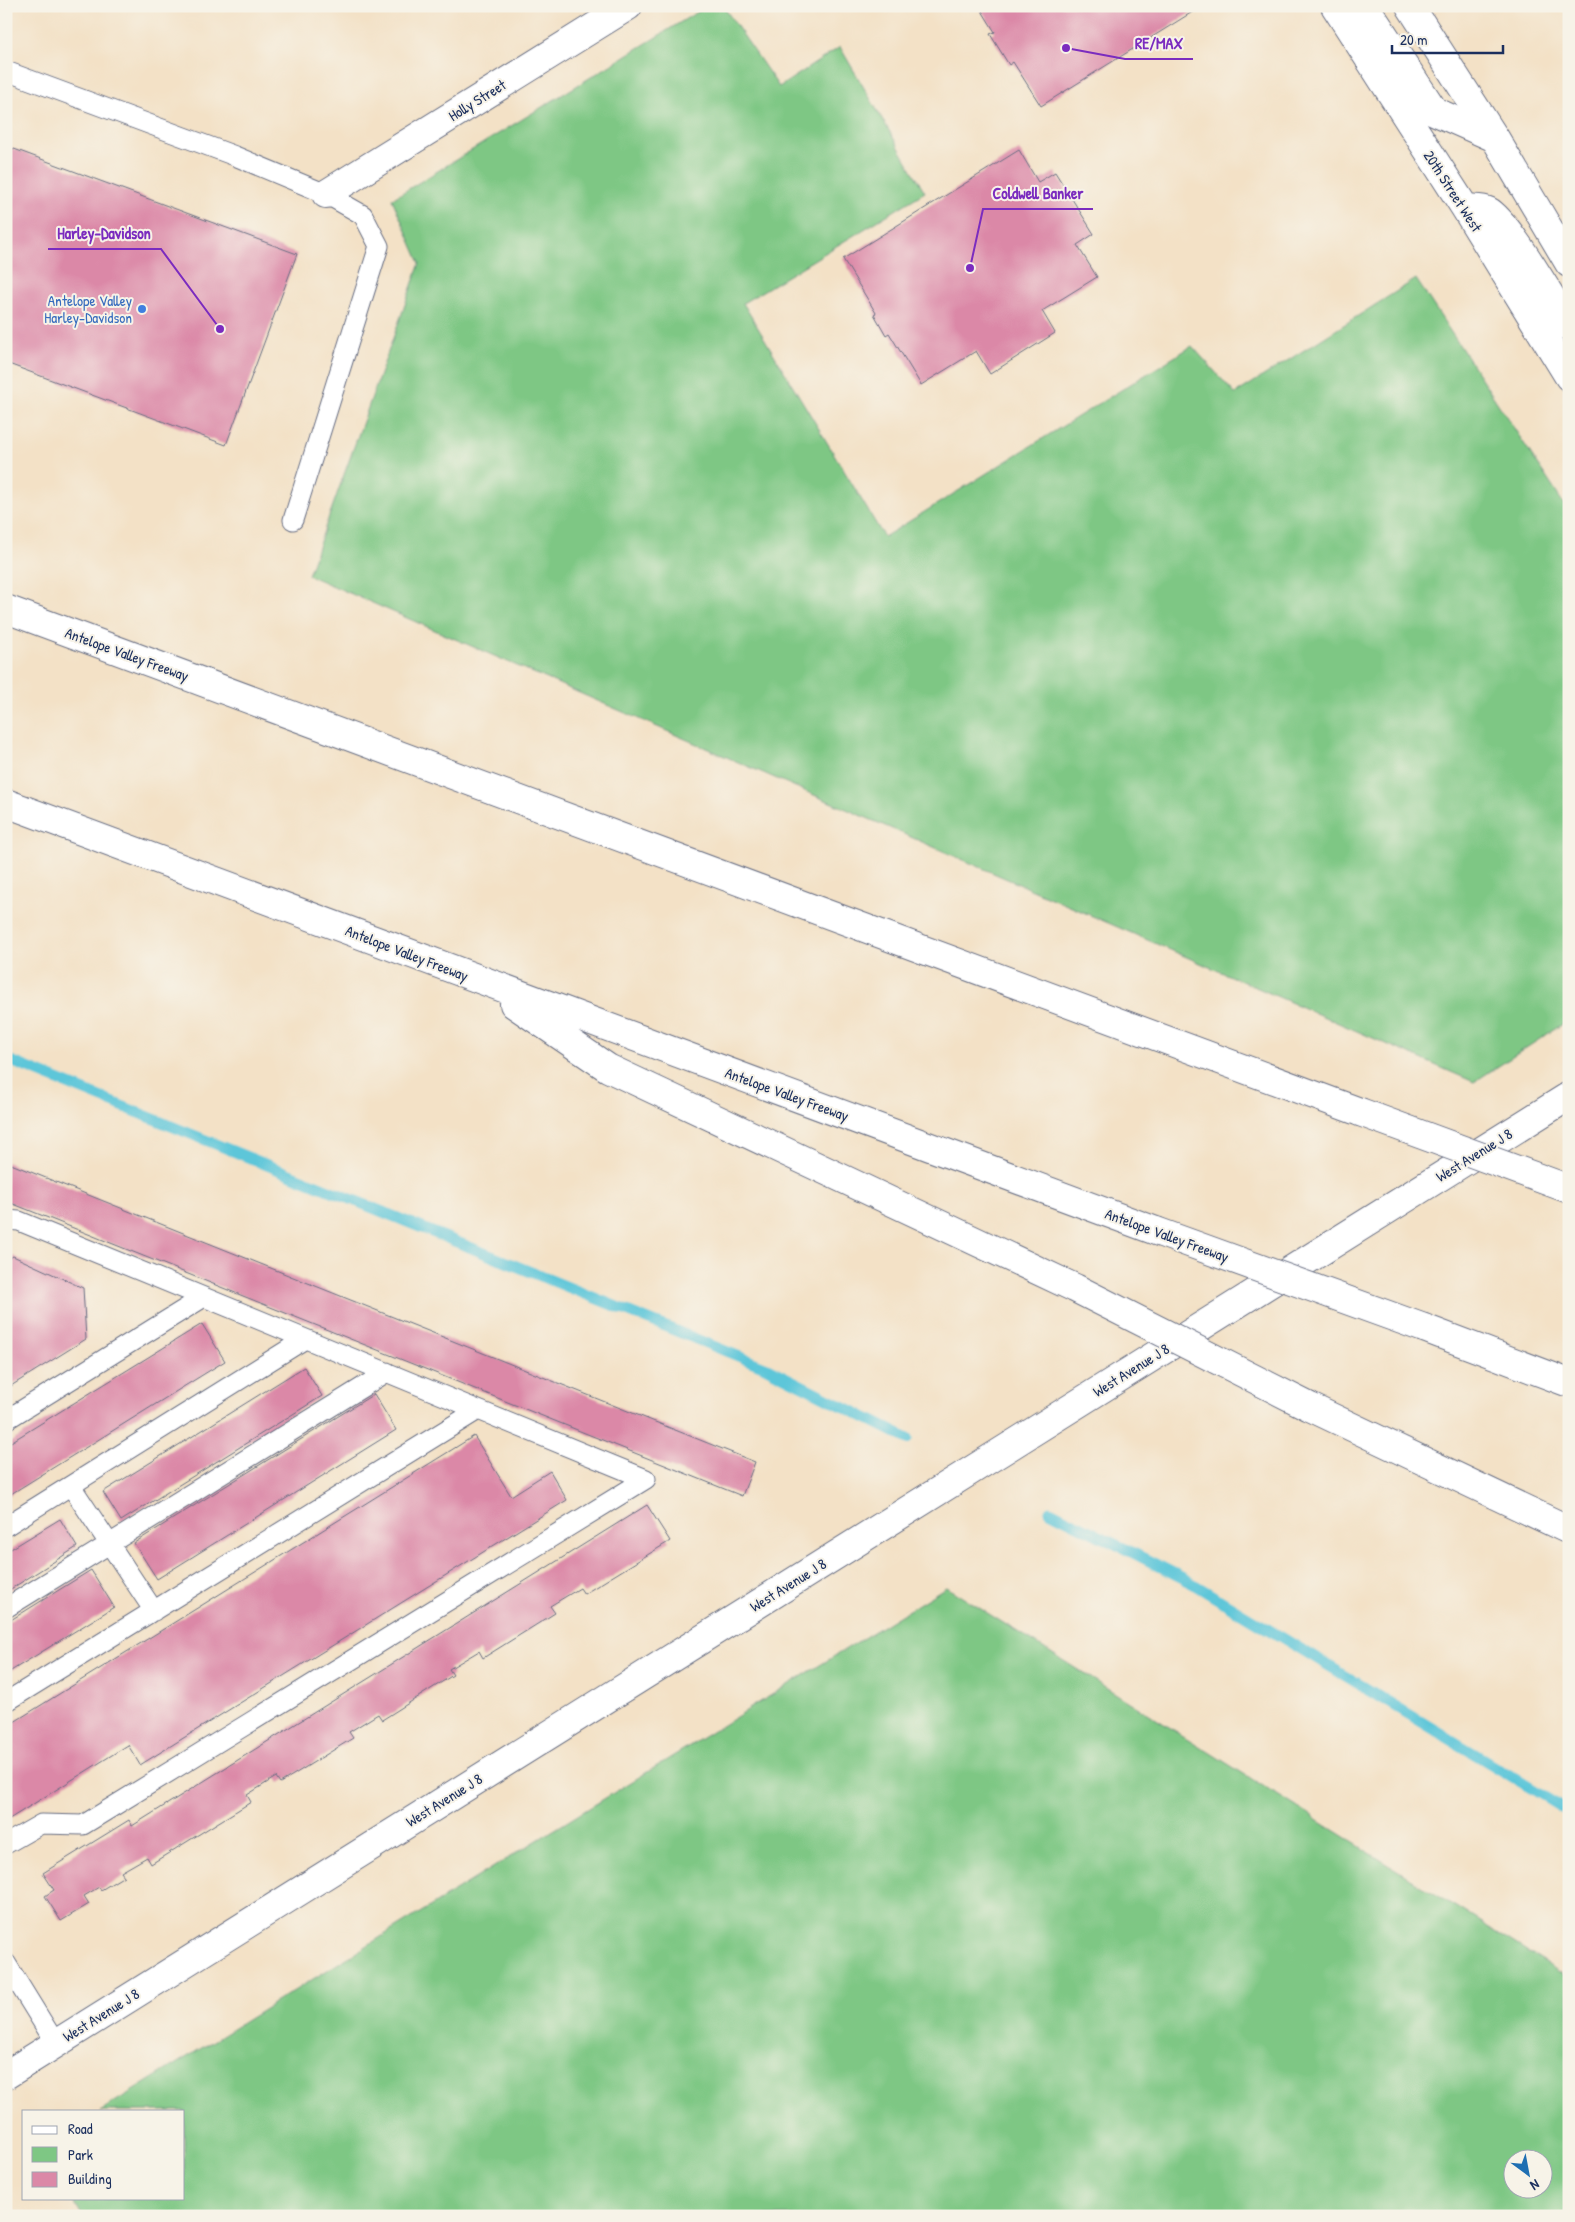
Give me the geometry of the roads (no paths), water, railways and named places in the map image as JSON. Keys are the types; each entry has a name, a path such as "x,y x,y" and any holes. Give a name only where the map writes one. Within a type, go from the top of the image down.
{"main road":[{"name":"20th Street West","path":"1335,6 1465,208 1569,377"},
{"path":"1365,6 1434,111 1495,138"},
{"path":"1410,6 1495,138 1569,263"},
{"name":"Holly Street","path":"326,194 626,7"},
{"path":"1465,208 1486,210 1495,216 1508,232 1569,326"},
{"name":"Antelope Valley Freeway","path":"6,609 1569,1189"},
{"name":"Antelope Valley Freeway","path":"6,803 1569,1383"},
{"path":"480,980 608,1068 1075,1288 1310,1407 1569,1530"},
{"name":"West Avenue J 8","path":"6,2075 1569,1096"}],"lane":[{"path":"6,71 235,156 326,194 363,215 379,246 293,520"},
{"path":"6,1844 41,1824 83,1825 646,1479 204,1297 10,1224"},
{"path":"6,1420 204,1297"},
{"path":"6,1526 305,1339"},
{"path":"6,1608 387,1372"},
{"path":"6,1702 478,1410"},
{"path":"71,1486 154,1611"},
{"path":"6,1963 56,2044"}],"waterway":[{"path":"6,1059 765,1367 908,1439"},
{"path":"1050,1511 1185,1579 1569,1811"}],"place":[{"name":"RE/MAX","path":"1066,48"},
{"name":"Coldwell Banker","path":"970,268"},
{"name":"Antelope Valley Harley-Davidson","path":"142,309"},
{"name":"Harley-Davidson","path":"220,329"}]}
